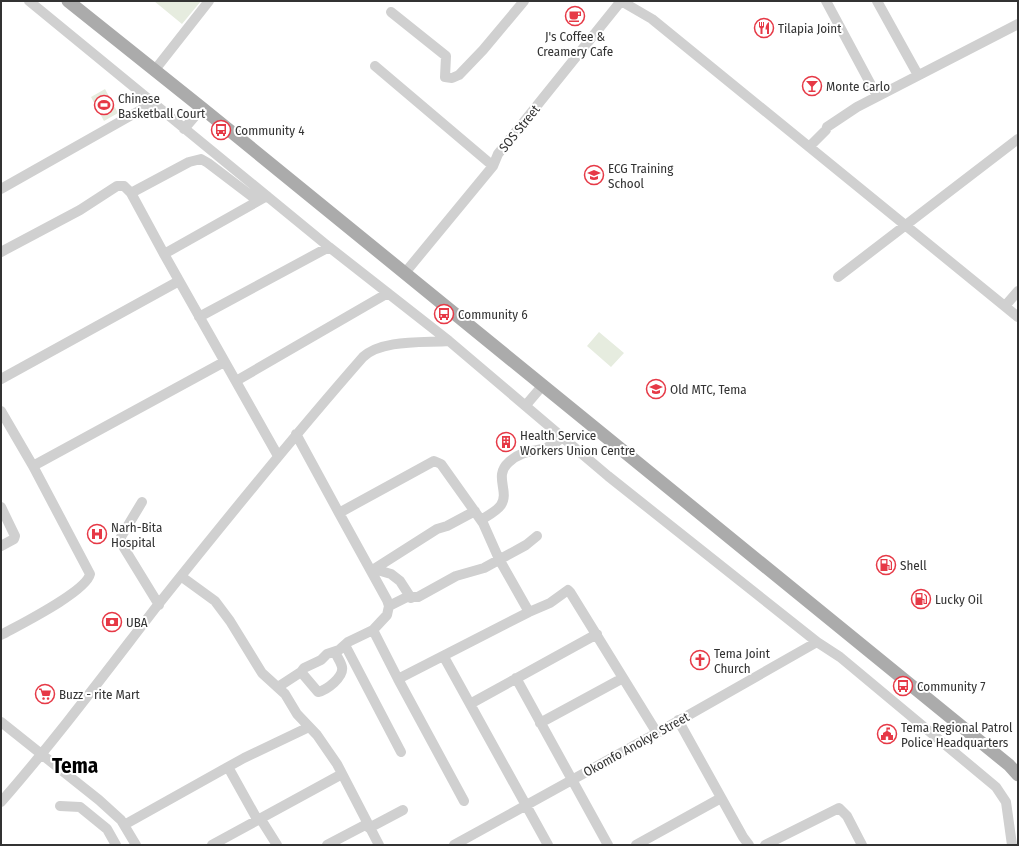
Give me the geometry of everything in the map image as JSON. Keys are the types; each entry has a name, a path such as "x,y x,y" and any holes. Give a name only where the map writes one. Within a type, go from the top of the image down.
{"main road":[{"path":"68,1 202,108 404,274 1013,767 1018,775"}],"street":[{"path":"29,1 184,129 262,199"},
{"path":"154,70 209,1"},
{"path":"391,12 446,56 445,77 452,78 459,75 483,50 524,1"},
{"path":"621,1 652,20 1018,317"},
{"name":"SOS Street","path":"404,274 494,166 498,154 621,1"},
{"path":"826,1 877,96"},
{"path":"877,1 918,75"},
{"path":"809,147 826,130 827,127 877,96 1018,24"},
{"path":"375,66 494,166"},
{"path":"1,189 153,103"},
{"path":"184,129 202,108"},
{"path":"838,277 1018,139"},
{"path":"131,193 189,162 201,160 208,163 262,199 329,247 449,341 562,437 817,642 840,657 996,787 1006,802 1012,845"},
{"path":"1,252 80,210 117,186 124,186 131,193 224,362 278,456"},
{"path":"164,254 262,199"},
{"path":"199,317 329,247"},
{"path":"1,379 179,281"},
{"path":"1005,306 1018,291"},
{"path":"236,381 388,293"},
{"path":"1,802 42,754 159,604 278,456 367,353 389,345 449,341"},
{"path":"33,466 224,362"},
{"path":"526,405 543,385"},
{"path":"1,635 72,594 90,576 33,466 3,418"},
{"path":"278,687 301,672 304,668 321,660 328,654 335,652 372,630 387,614 388,606 372,570 296,434"},
{"path":"481,520 500,506 504,497 501,483 503,471 509,462 520,454 552,445 562,437"},
{"path":"339,513 434,461 442,464 481,520 499,559 529,612"},
{"path":"142,502 121,538 121,543 159,604"},
{"path":"1,507 15,536 14,539 1,546"},
{"path":"372,570 437,529 451,524 475,511"},
{"path":"388,606 407,598 420,596 451,579 481,569 526,545 537,536"},
{"path":"372,570 391,574 400,581 411,598"},
{"path":"182,577 215,601 262,673 289,698 297,714 318,735 342,774 379,845"},
{"path":"398,679 444,657 529,612 550,603 570,591 657,733"},
{"path":"372,630 464,801"},
{"path":"470,704 597,634"},
{"name":"Okomfo Anokye Street","path":"454,845 573,780 817,642"},
{"path":"345,645 401,752"},
{"path":"301,672 318,692 324,690 341,673 342,667 335,652"},
{"path":"444,657 548,845"},
{"path":"516,678 608,845"},
{"path":"540,723 623,678"},
{"path":"678,720 743,837 750,845"},
{"path":"1,722 99,800 124,825 136,845"},
{"path":"124,825 228,767 309,727"},
{"path":"228,767 276,845"},
{"path":"212,845 258,818 342,774"},
{"path":"636,845 721,798"},
{"path":"60,806 80,807 107,829 116,845"},
{"path":"766,845 839,808 848,816 862,845"},
{"path":"327,845 403,810"}],"shaded area":[{"path":"154,1 201,1 182,24"},
{"name":"Chinese Basketball Court","path":"105,89 118,113 104,121 91,97"},
{"path":"599,332 624,353 611,367 587,346"}],"place":[{"name":"J's Coffee & Creamery Cafe","path":"575,16"},
{"name":"Tilapia Joint","path":"764,28"},
{"name":"Monte Carlo","path":"812,86"},
{"name":"Chinese Basketball Court","path":"104,105"},
{"name":"Community 4","path":"221,130"},
{"name":"ECG Training School","path":"594,175"},
{"name":"Community 6","path":"444,314"},
{"name":"Old MTC, Tema","path":"656,389"},
{"name":"Health Service Workers Union Centre","path":"506,442"},
{"name":"Narh-Bita Hospital","path":"97,534"},
{"name":"Shell","path":"886,565"},
{"name":"Lucky Oil","path":"921,599"},
{"name":"UBA","path":"112,622"},
{"name":"Tema Joint Church","path":"700,660"},
{"name":"Community 7","path":"903,686"},
{"name":"Buzz - rite Mart","path":"45,694"},
{"name":"Tema Regional Patrol Police Headquarters","path":"887,734"}],"district":[{"name":"Tema","path":"75,766"}]}
